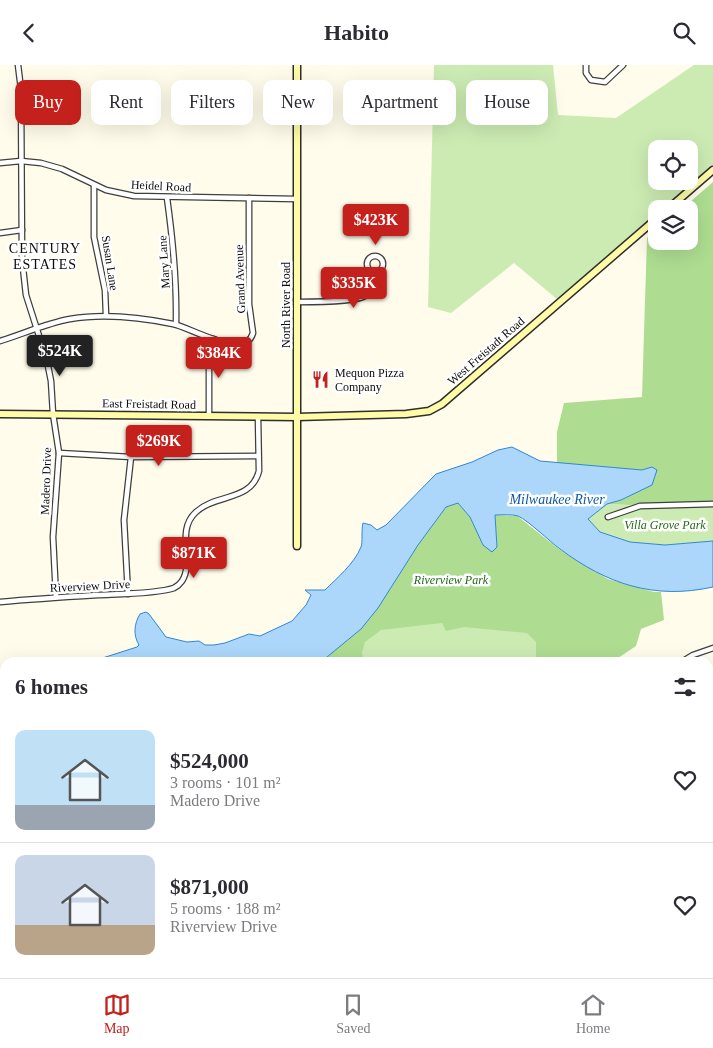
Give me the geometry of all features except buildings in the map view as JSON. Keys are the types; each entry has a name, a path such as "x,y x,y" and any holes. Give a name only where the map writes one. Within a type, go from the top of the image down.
{"street":[{"name":"Madero Drive","path":"18,65 21,89 22,259 26,295 47,361 51,381 53,414 60,453 53,537 56,597"},
{"name":"North River Road","path":"297,65 297,545"},
{"path":"586,65 586,73 591,80 605,82 623,65"},
{"name":"Heidel Road","path":"0,163 21,161 41,163 62,169 94,185 125,195 297,199"},
{"path":"678,200 713,170"},
{"name":"Susan Lane","path":"94,185 94,237 105,290 106,315"},
{"name":"Mary Lane","path":"167,197 175,252 177,283 176,325"},
{"name":"Grand Avenue","path":"0,341 68,319 106,315 139,318 176,325 230,344 240,344 250,339 253,333 249,298 249,198"},
{"name":"West Freistadt Road","path":"297,417 406,414 429,411 440,405 648,226"},
{"path":"0,233 22,230"},
{"path":"298,302 364,297 372,290 376,280 374,272"},
{"path":"208,415 209,357 214,339"},
{"name":"East Freistadt Road","path":"0,414 297,417"},
{"name":"Riverview Drive","path":"0,602 128,594 166,589 180,585 186,571 185,539 188,526 195,513 205,506 250,489 257,478 258,417"},
{"path":"60,453 131,457 258,456"},
{"path":"128,594 124,521 131,457"},
{"path":"608,517 640,506 713,504"},
{"path":"690,657 713,648"}],"green space":[{"path":"434,65 553,65 558,115 616,118 694,65 713,65 713,170 698,183 698,140 648,140 648,190 690,190 678,200 648,200 648,226 558,300 514,263 451,313 428,307 433,125 456,125 456,80 434,80"},
{"path":"713,182 713,501 629,505 607,504 625,498 635,492 652,467 642,470 557,463 557,432 564,403 642,397 647,238 648,250 698,250 698,200 692,200"},
{"name":"Riverview Park","path":"458,503 492,552 517,516 560,550 572,557 576,657 328,657 361,629 418,545"},
{"name":"Riverview Park","path":"458,503 470,517 483,545 497,547 495,515 517,516 560,550 608,579 654,592 661,592 664,620 641,629 636,646 620,657 536,657 536,642 527,633 464,627 446,631 442,623 381,630 365,642 362,657 327,657 378,608 418,545 446,507"},
{"name":"Villa Grove Park","path":"607,504 640,506 713,504 713,541 665,545 630,542 600,532 588,519"}],"water":[{"name":"Milwaukee River","path":"512,447 540,461 642,470 652,467 657,470 652,485 621,500 607,504 588,519 600,532 630,542 665,545 713,541 713,587 691,591 651,590 614,580 595,572 578,561 555,545 528,522 516,515 495,515 497,547 492,552 483,545 470,517 458,503 446,507 418,545 378,608 361,629 327,657 106,657 139,645 135,633 136,622 140,614 146,612 166,637 187,642 199,641 205,645 225,643 249,634 260,636 292,621 306,605 311,595 305,590 325,590 354,559 362,545 363,523 371,525 377,530 386,525 436,474 472,462 498,450"}],"place":[{"name":"Mequon Pizza Company","path":"321,380"}],"district":[{"name":"CENTURY ESTATES","path":"45,256"}]}
